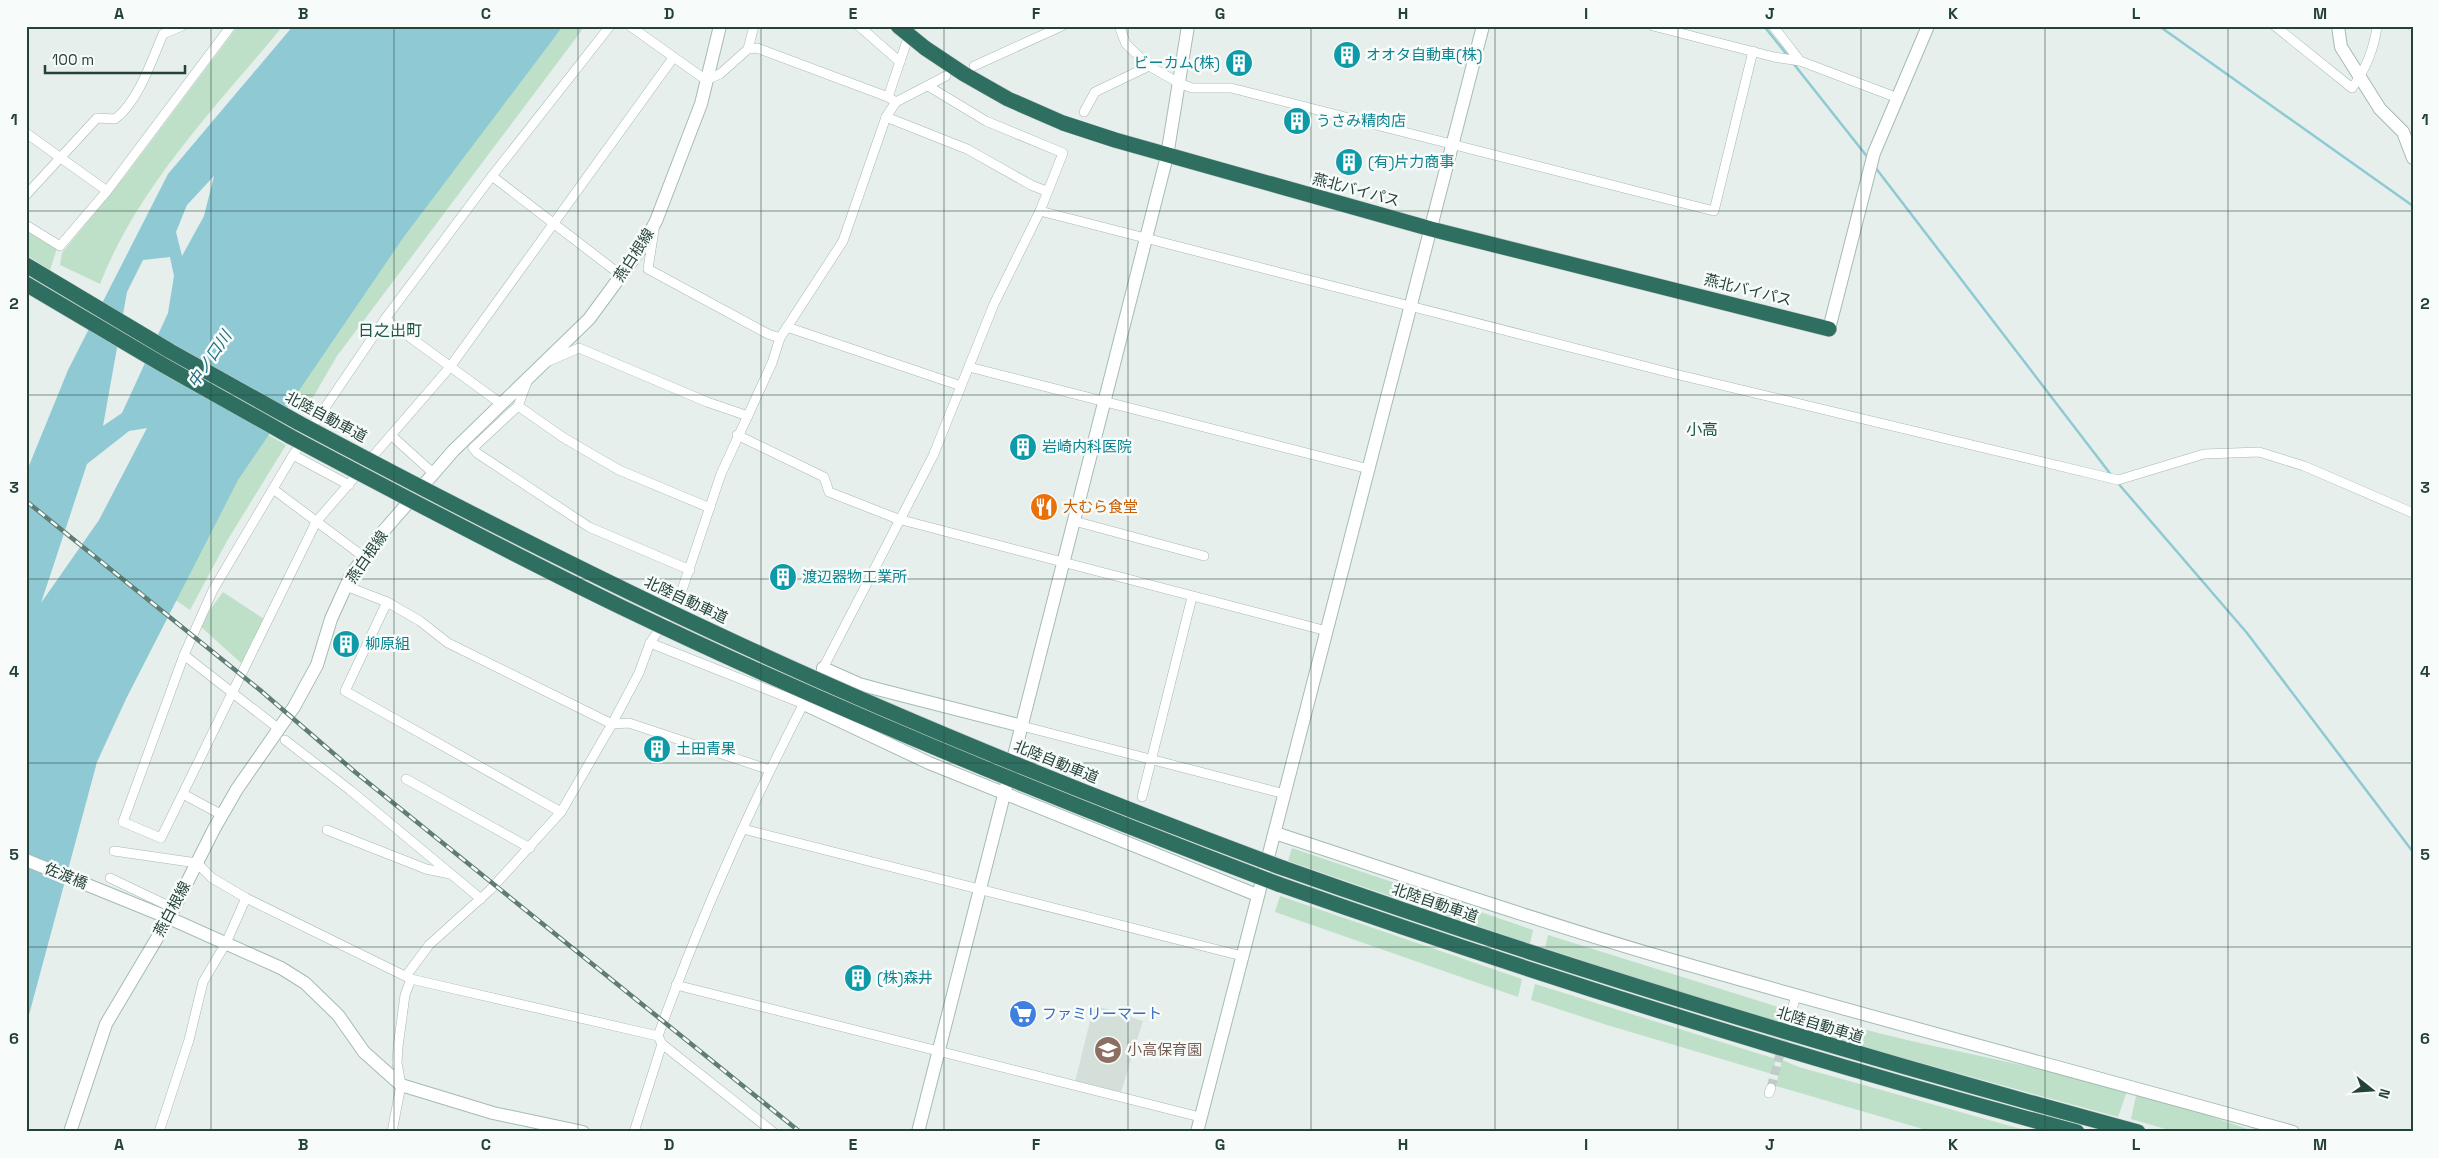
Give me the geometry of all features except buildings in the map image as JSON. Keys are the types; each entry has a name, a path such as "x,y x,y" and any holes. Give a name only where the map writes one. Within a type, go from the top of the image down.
{"highway":[{"name":"燕北バイパス","path":"898,26 925,48 964,74 1038,113 1167,156 1431,229 1829,329"},
{"name":"北陸自動車道","path":"26,265 170,351 308,428 624,590 742,646 1102,800 1283,868 1495,942 1723,1015 1888,1064 2138,1132"},
{"path":"30,286 163,365 300,442 621,607 857,714 973,764 1278,884 1488,956 1710,1027 1951,1098 2077,1132"}],"street":[{"path":"26,225 60,246 107,191 231,26"},
{"path":"610,26 492,176 385,319 293,455 213,590 184,655 123,822 161,838 316,522 392,436 450,366 555,224 673,58"},
{"path":"630,26 706,80 720,74 748,49 754,26"},
{"name":"燕白根線","path":"70,1132 106,1024 171,913 237,789 282,735 317,664 331,619 346,586 364,558 433,473 500,404 589,318 622,276 656,221 701,104 720,26"},
{"path":"859,26 900,62"},
{"path":"888,97 912,26"},
{"path":"974,66 1062,26"},
{"path":"1119,26 1126,44 1149,66 1192,88 1231,88 1714,211 1753,51"},
{"path":"918,1132 1006,795 1167,156 1188,26"},
{"path":"1197,1132 1483,26"},
{"path":"1653,26 1800,61 1898,98"},
{"path":"1773,26 1800,61"},
{"path":"1829,329 1874,153 1928,26"},
{"path":"2275,26 2352,88 2360,77 2374,47 2377,26"},
{"path":"2338,26 2341,47 2380,110 2403,132 2413,158"},
{"path":"26,195 97,118 114,119 127,107 143,79 163,34 180,27"},
{"path":"748,49 757,48 888,97 896,102"},
{"path":"1084,112 1095,92 1149,66"},
{"path":"392,1132 401,1085 397,1063 408,978 429,945 530,848 561,812 639,673 650,643 678,602 721,474 737,435 748,416 772,363 780,338 843,241 886,117 896,102 946,76"},
{"path":"634,1132 676,985 743,829 770,770 898,520 933,456 994,304 1040,211 1046,191 1063,153 986,121 928,86"},
{"path":"886,117 967,149 1031,185 1046,191"},
{"path":"26,133 107,191"},
{"path":"492,176 622,276"},
{"path":"1040,211 1146,240 1817,409 2118,480 2204,454 2259,452 2304,466 2413,513"},
{"path":"656,221 648,270 768,334 780,338"},
{"path":"385,319 500,404"},
{"path":"787,327 961,386"},
{"path":"544,363 579,348 708,402 748,416"},
{"path":"969,367 1369,469"},
{"path":"530,376 518,406 473,448 477,453 589,527 690,570"},
{"path":"518,406 564,438 619,470 710,508"},
{"path":"737,435 824,477 829,492 898,520 1327,631"},
{"path":"392,436 433,473"},
{"path":"293,455 349,485"},
{"path":"273,489 364,558"},
{"path":"1074,521 1204,556"},
{"path":"346,586 387,602 420,621 448,642 612,724 629,723 770,770"},
{"path":"1142,797 1192,597"},
{"path":"387,602 345,691 561,812"},
{"path":"650,643 804,704 929,764 1257,895"},
{"path":"184,655 480,898"},
{"path":"823,668 881,690 1285,794"},
{"path":"406,779 530,848"},
{"path":"183,794 222,815"},
{"path":"743,829 1242,956"},
{"path":"327,830 426,869 451,874"},
{"path":"1275,833 1533,918 1796,996 2293,1132"},
{"path":"114,851 197,863 212,878 246,898 408,978 660,1040 773,1132"},
{"name":"佐渡橋","path":"26,860 105,892 171,913 226,943 281,968 305,983 338,1015 364,1052 401,1085"},
{"path":"110,878 171,913"},
{"path":"159,1132 189,1040 203,982 226,943 246,898"},
{"path":"676,985 1200,1117"},
{"path":"1790,1016 1796,996"},
{"path":"401,1085 492,1113 583,1132"}],"shaded area":[{"name":"小高保育園","path":"1094,1005 1143,1021 1120,1095 1075,1082"}],"green space":[{"path":"238,26 283,26 206,117 157,180 116,248 100,284 60,265 62,253 125,176"},
{"path":"560,26 585,26 337,356 308,406 287,394"},
{"path":"26,228 57,248 50,270 26,255"},
{"path":"263,432 286,445 227,541 190,610 171,597"},
{"path":"223,592 264,619 242,664 199,625"},
{"path":"1292,848 1533,930 1530,944 1288,861"},
{"path":"1280,896 1522,979 1518,997 1275,912"},
{"path":"1548,935 1785,1009 1783,1023 1700,999 1545,948"},
{"path":"1535,984 1776,1059 1772,1074 1607,1025 1531,1000"},
{"path":"1800,1015 1831,1022 1834,1021 1907,1040 2054,1072 2127,1091 2118,1117 1863,1047 1792,1025 1794,1018"},
{"path":"1782,1060 1799,1067 2032,1132 1933,1132 1776,1086"},
{"path":"2137,1091 2256,1132 2176,1132 2131,1119"}],"water":[{"name":"中ノ口川","path":"293,26 563,26 403,238 238,480 126,699 97,762 26,1026 26,473 68,370 168,174","holes":["214,176 204,216 182,256 176,232 187,205","170,257 174,276 168,313 122,413 103,426 127,292 143,260","147,428 99,520 41,603 87,464 129,431"]}],"waterway":[{"path":"1764,26 1788,56"},
{"path":"2159,26 2413,206"},
{"path":"1793,63 1869,159"},
{"path":"1875,167 2112,476"},
{"path":"2117,482 2247,633 2413,852"}],"tunnel":[{"path":"1771,1088 1790,1016"}],"railway":[{"path":"26,501 260,690 355,772 800,1132"}],"place":[{"name":"オオタ自動車(株)","path":"1347,55"},
{"name":"ビーカム(株)","path":"1239,63"},
{"name":"うさみ精肉店","path":"1297,121"},
{"name":"(有)片力商事","path":"1349,162"},
{"name":"岩崎内科医院","path":"1023,447"},
{"name":"大むら食堂","path":"1044,507"},
{"name":"渡辺器物工業所","path":"783,577"},
{"name":"柳原組","path":"346,644"},
{"name":"土田青果","path":"657,749"},
{"name":"(株)森井","path":"858,978"},
{"name":"ファミリーマート","path":"1023,1014"},
{"name":"小高保育園","path":"1108,1050"}],"district":[{"name":"日之出町","path":"390,330"},
{"name":"小高","path":"1702,429"}]}
